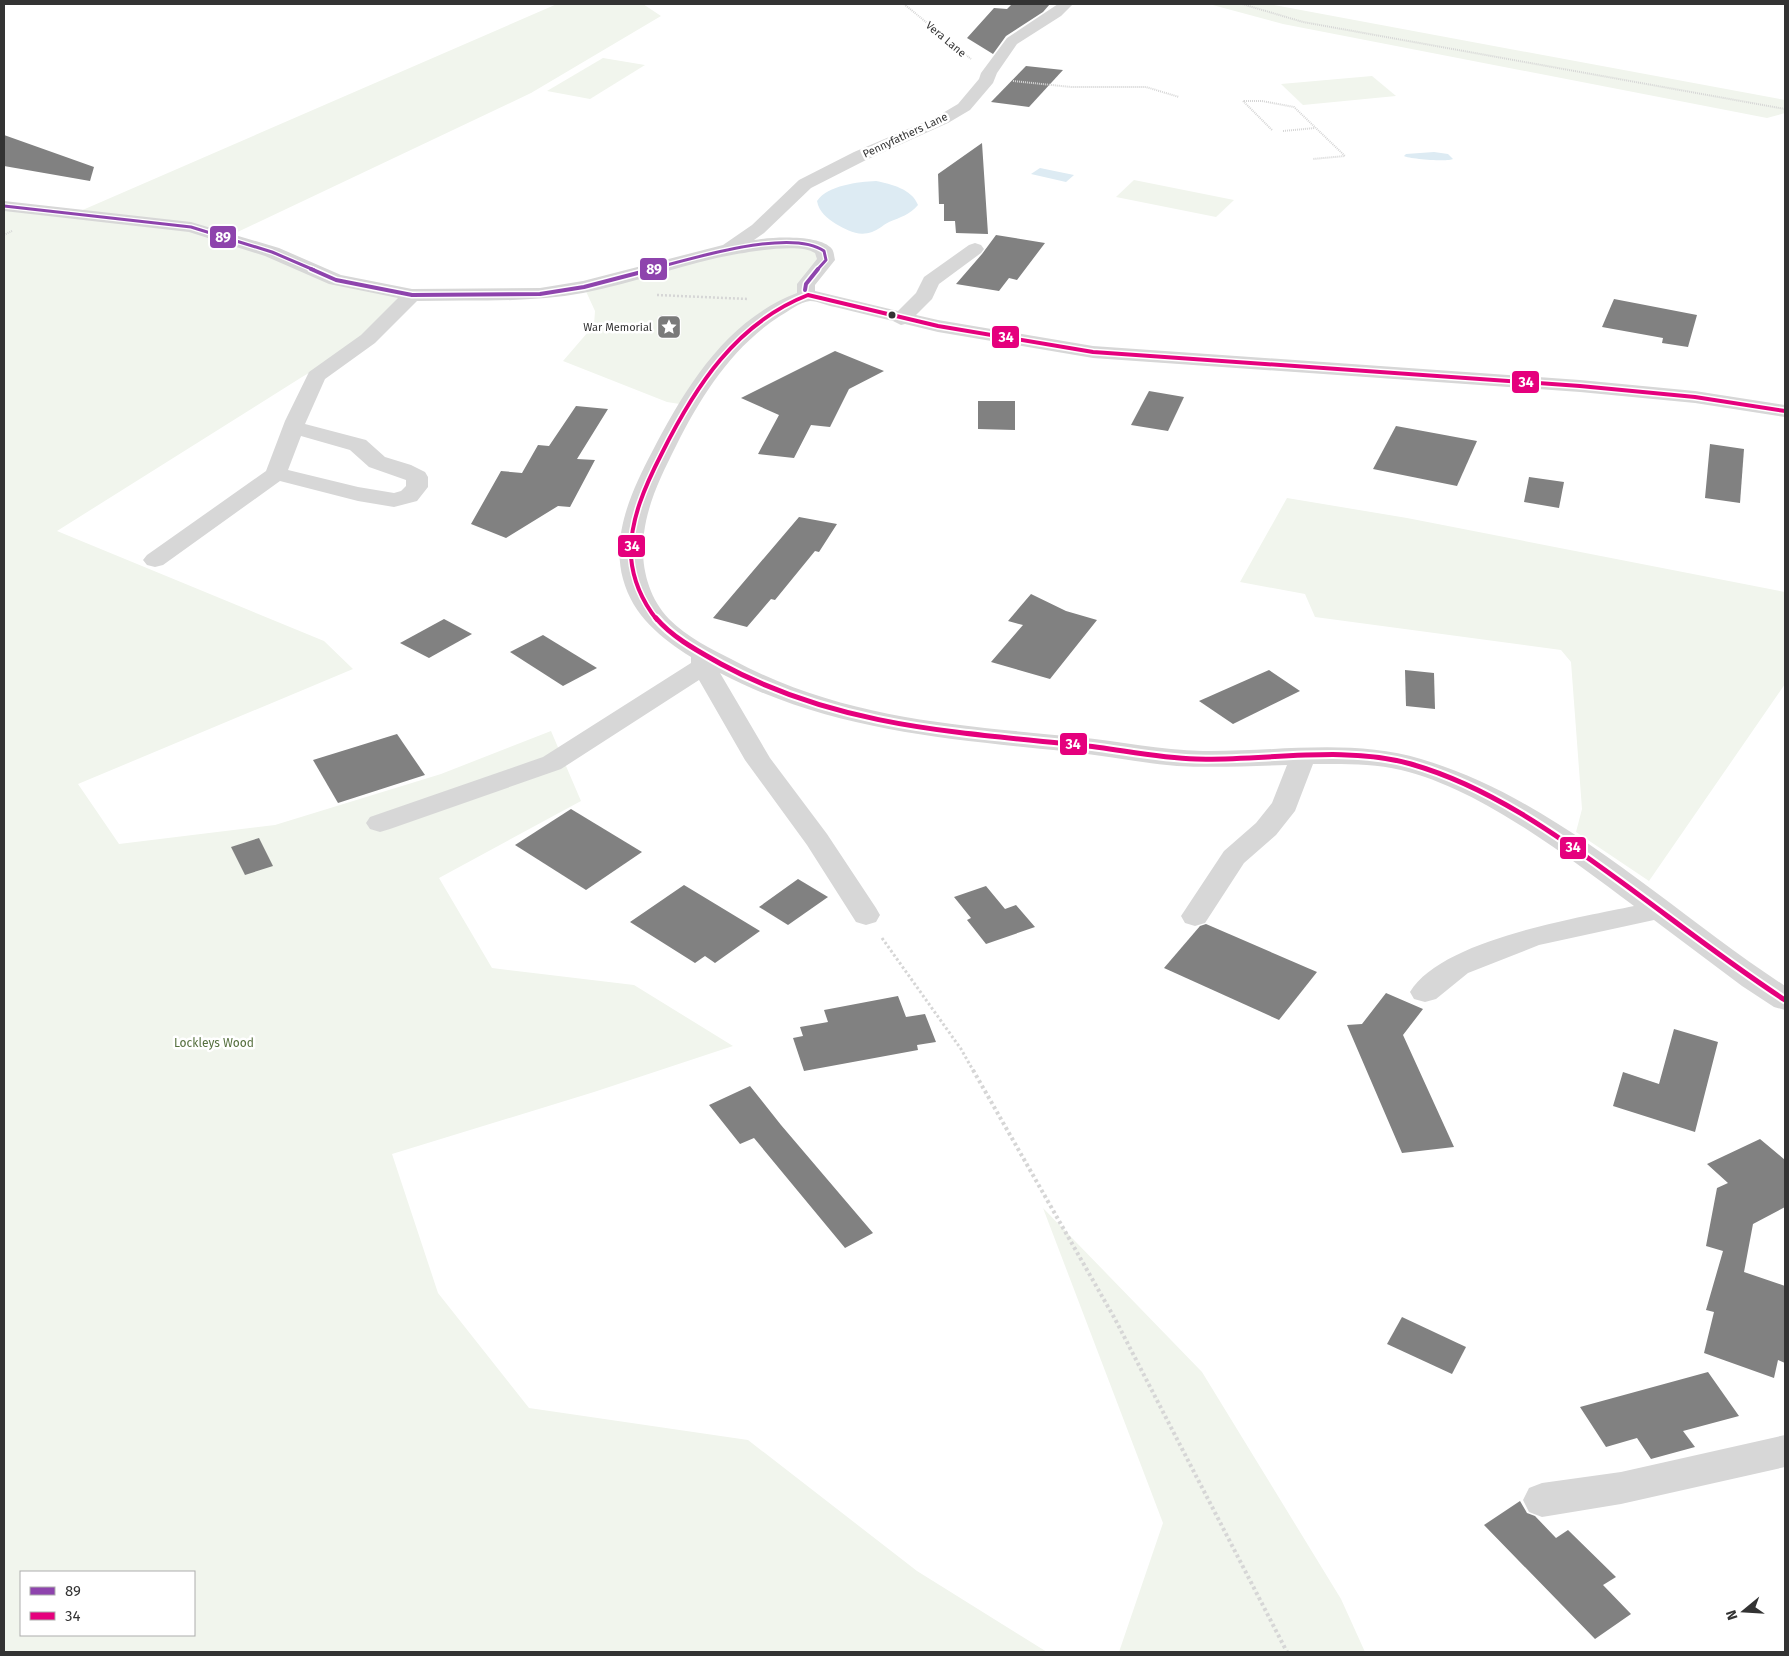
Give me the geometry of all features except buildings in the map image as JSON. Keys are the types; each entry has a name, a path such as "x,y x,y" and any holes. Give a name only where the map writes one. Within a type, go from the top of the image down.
{"street":[{"name":"Pennyfathers Lane","path":"727,250 758,229 805,184 860,156 942,120 964,107 1012,41 1056,13 1066,4"},
{"path":"4,206 191,227 272,252 336,280 412,295 540,294 584,287 727,250 767,243 818,246"},
{"path":"775,213 818,246 824,252 826,260 806,284 805,290 798,298 729,348 686,405 645,489 636,512 631,546 634,577 644,600 658,622 703,661 802,698 868,718 937,730 1100,747 1177,758 1377,756 1415,765 1469,787 1530,819 1588,857 1740,970 1785,1000"},
{"path":"901,318 925,295 932,281 975,249"},
{"path":"155,560 276,474 316,376 368,339 412,295"},
{"path":"798,298 1094,352 1580,386 1695,397 1785,411"},
{"path":"276,474 358,494 394,500 409,496 417,488 417,477 403,470 377,462 358,445 294,428"},
{"path":"380,822 552,763 703,661"},
{"path":"703,661 758,760 817,840 866,915"},
{"path":"1195,916 1234,857 1266,830 1285,805 1303,756"},
{"path":"1425,992 1458,966 1532,937 1658,910"},
{"path":"1542,1500 1621,1488 1785,1450"}],"path":[{"name":"Vera Lane","path":"904,4 988,76"},
{"path":"1242,4 1303,22 1785,109"},
{"path":"988,76 1071,87 1146,87 1179,97"},
{"path":"1272,130 1243,101 1262,101 1294,107 1345,156 1313,159"},
{"path":"1283,131 1316,128"},
{"path":"652,294 798,298"},
{"path":"866,915 966,1057 1115,1319 1285,1650"}],"green space":[{"name":"Lockleys Wood","path":"557,4 643,4 661,16 531,93 227,237 316,272 412,295 368,339 302,377 57,531 324,641 353,669 78,784 119,844 275,825 441,774 551,731 581,801 439,878 492,968 634,985 733,1046 594,1092 392,1154 438,1293 529,1408 748,1440 917,1571 1047,1652 4,1652 4,206 78,212"},
{"path":"1209,4 1268,4 1785,100 1785,113 1767,118 1283,24"},
{"path":"603,58 645,65 590,99 547,91"},
{"path":"1372,76 1396,96 1303,105 1281,84"},
{"path":"1134,180 1234,200 1216,217 1116,197"},
{"path":"767,243 824,251 805,290 761,322 686,405 667,402 563,361 594,325 595,311 584,287"},
{"path":"1287,498 1407,518 1785,592 1785,684 1649,881 1576,832 1582,809 1571,662 1561,650 1315,617 1305,594 1240,582"},
{"path":"1043,1208 1202,1372 1341,1599 1365,1652 1119,1652 1163,1523"}],"shaded area":[{"path":"1434,152 1448,154 1453,159 1429,160 1404,156 1406,154"},
{"path":"1040,168 1074,175 1066,182 1031,174"},
{"path":"876,181 906,191 915,199 918,205 908,213 874,231 862,234 836,224 822,212 817,201 828,191 844,185"}],"transit line":[{"name":"89","path":"4,206 191,227 272,252 336,280 412,295 540,294 584,287 727,250 767,243 804,244 817,246 824,251 826,260 806,284 805,290"},
{"name":"34","path":"1785,411 1695,397 1580,386 1093,352 938,326 808,295 769,314 750,329 715,365 687,404 642,497 632,536 631,557 634,577 643,600 657,620 672,634 709,657 753,680 776,690 847,713 924,729 1089,746 1178,758 1325,756 1381,758 1414,765 1448,777 1511,808 1542,827 1785,1000"}],"place":[{"name":"War Memorial","path":"669,327"}]}
